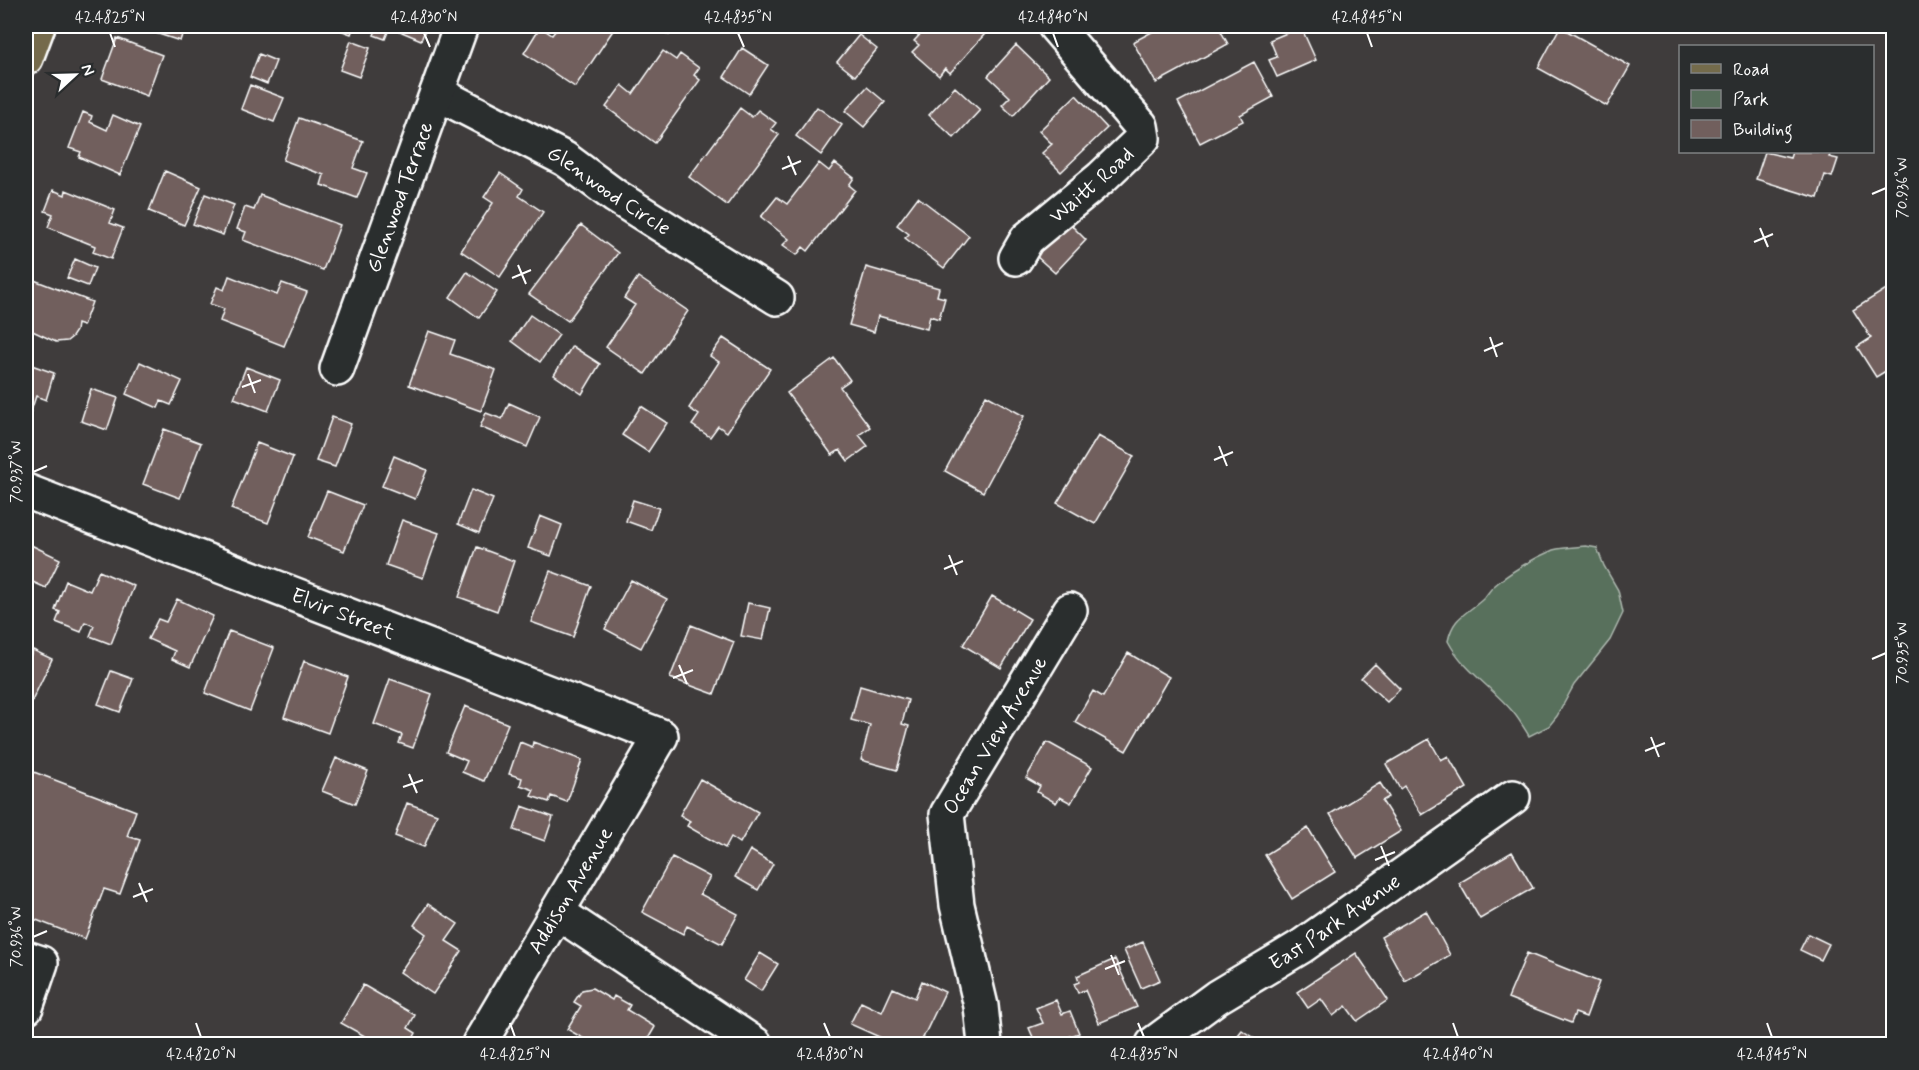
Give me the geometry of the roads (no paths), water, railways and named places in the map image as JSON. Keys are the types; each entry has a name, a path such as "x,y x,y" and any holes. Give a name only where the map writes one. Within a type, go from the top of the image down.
{"main road":[{"path":"26,58 38,26"}],"street":[{"name":"Glenwood Terrace","path":"338,369 461,26"},
{"name":"Waitt Road","path":"1016,258 1026,239 1101,178 1143,138 1141,126 1055,26"},
{"name":"Glenwood Circle","path":"437,93 566,159 615,196 777,298"},
{"name":"Elvir Street","path":"26,491 661,736"},
{"name":"Ocean View Avenue","path":"985,1044 981,1006 957,905 947,814 1070,610"},
{"name":"Addison Avenue","path":"479,1044 661,736"},
{"name":"East Park Avenue","path":"1154,1044 1218,997 1302,946 1514,798"},
{"path":"557,912 755,1044"},
{"path":"26,958 40,963 26,1007"}]}
